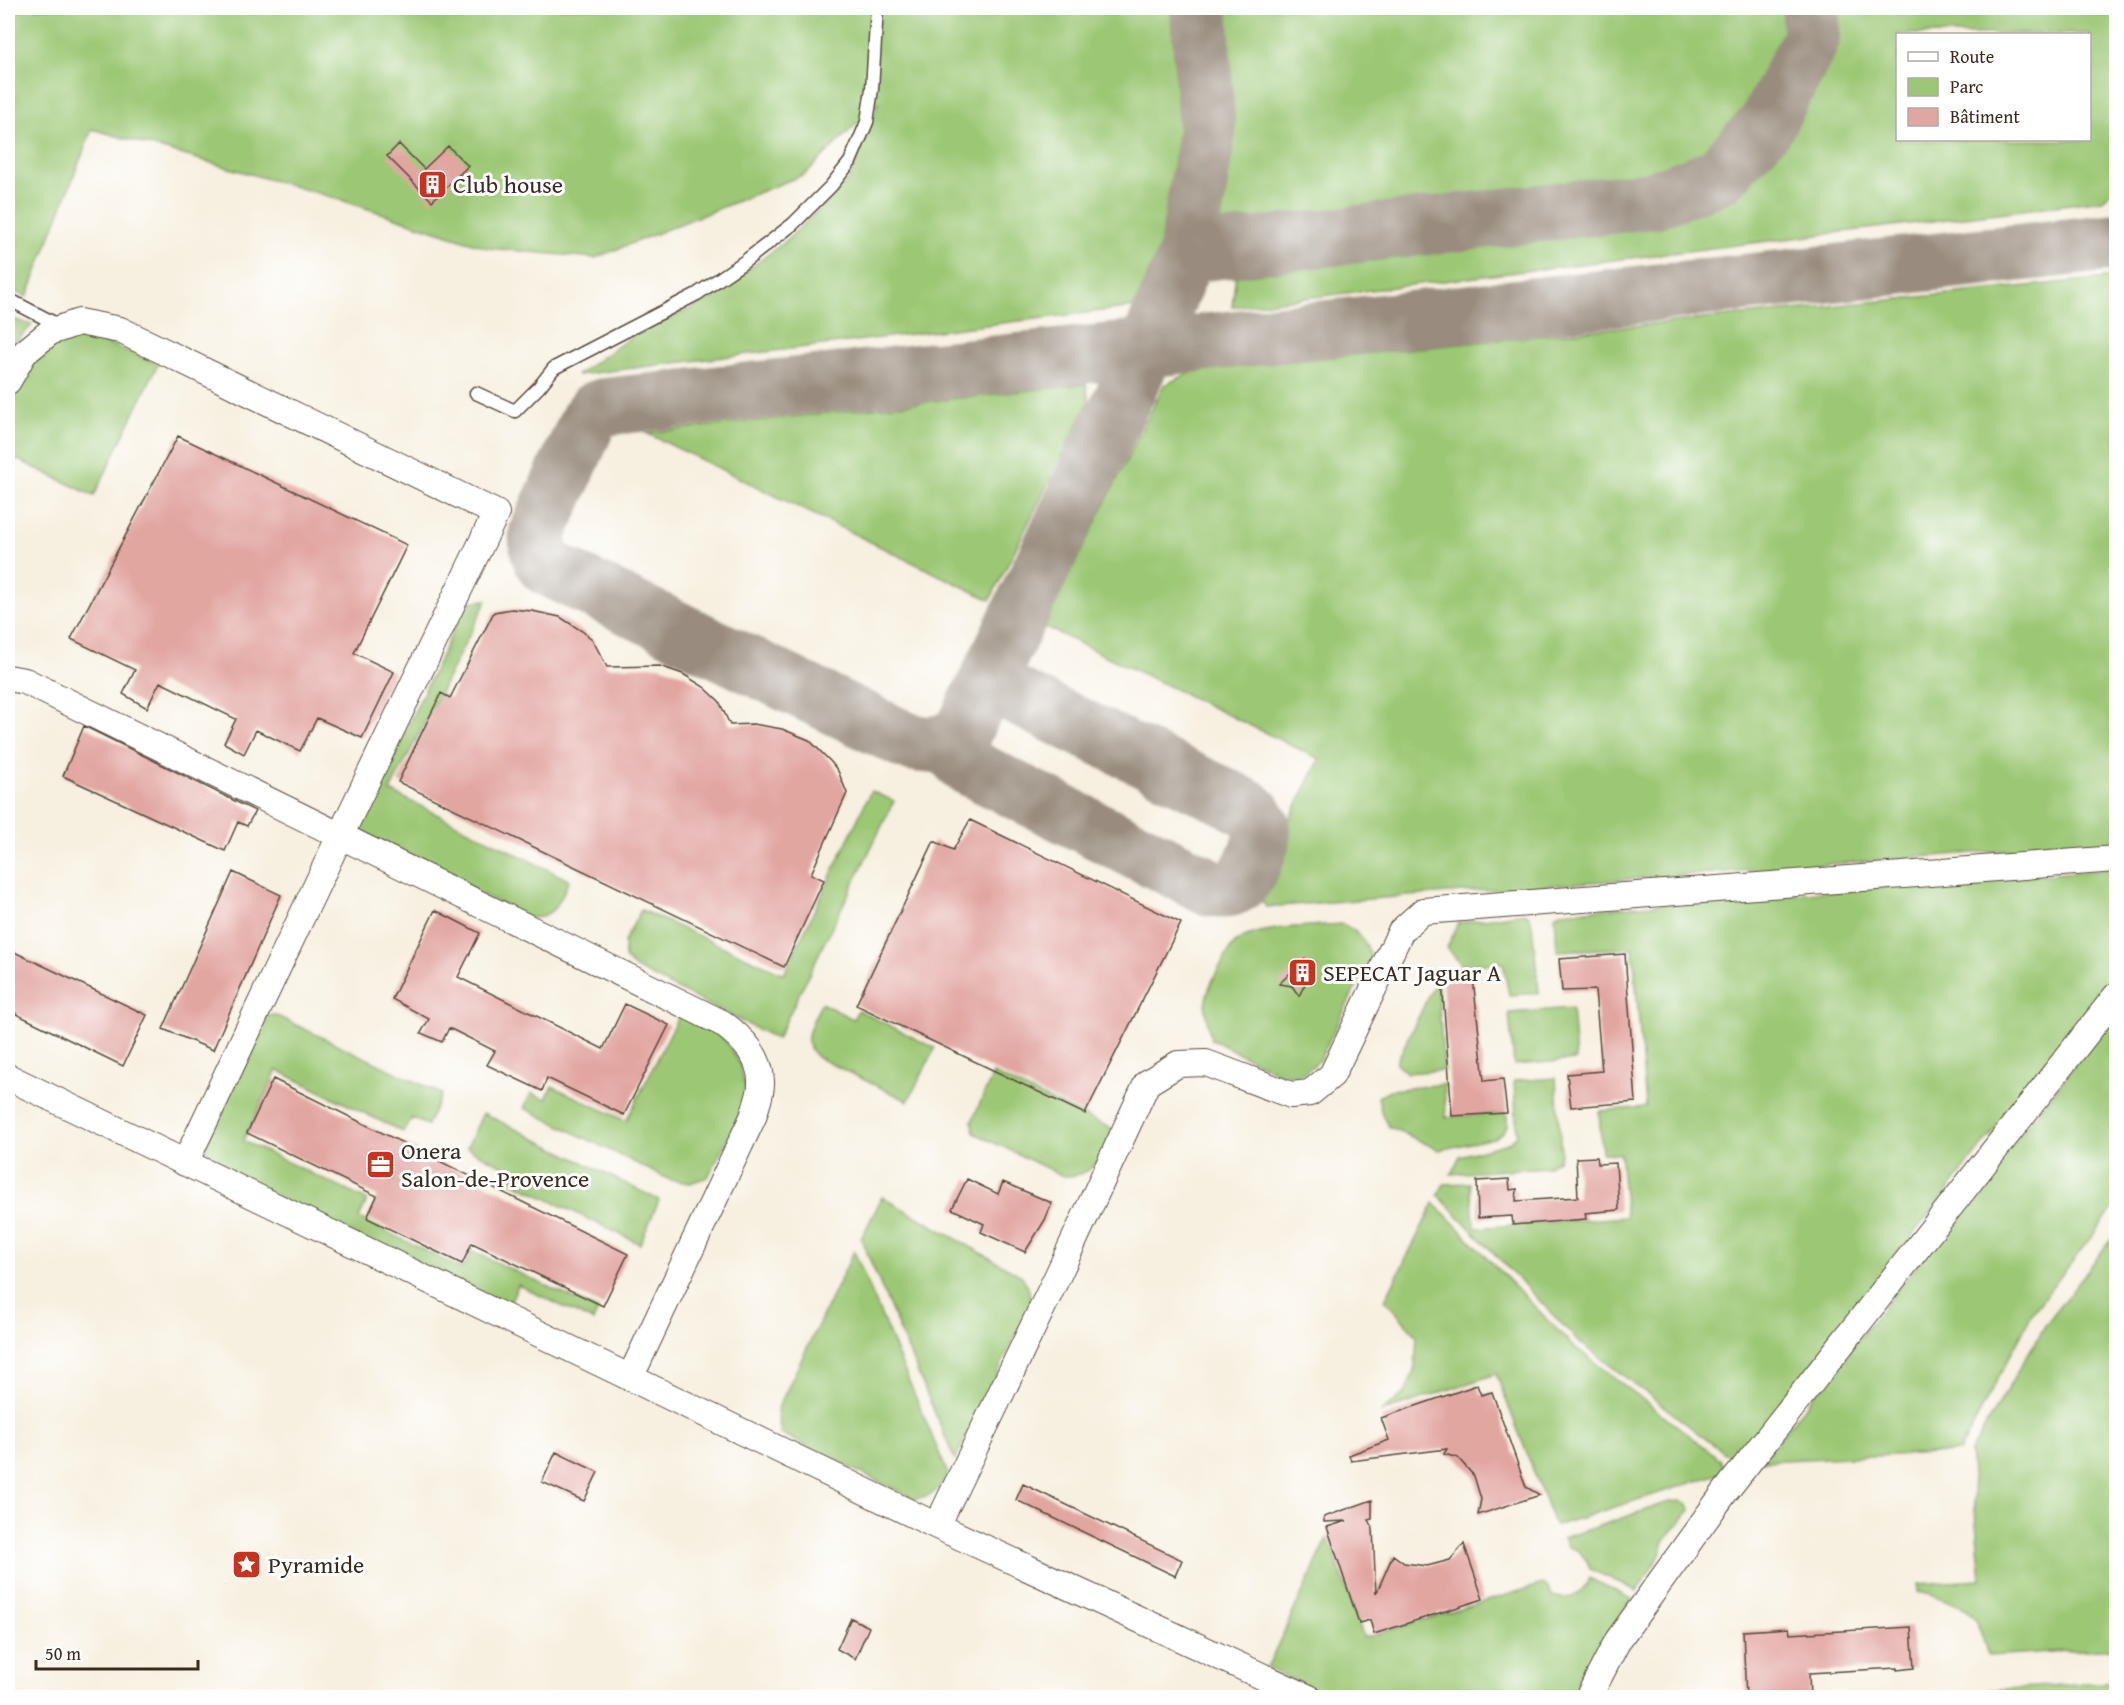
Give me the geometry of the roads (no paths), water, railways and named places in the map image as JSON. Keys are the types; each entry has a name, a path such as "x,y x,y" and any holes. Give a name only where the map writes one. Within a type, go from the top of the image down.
{"street":[{"path":"8,381 24,354 50,332 79,322 120,330 496,513 185,1163"},
{"path":"8,678 25,681 722,1023 740,1037 756,1057 761,1084 753,1117 630,1378"},
{"path":"936,1526 1058,1275 1147,1083 1178,1064 1206,1063 1290,1095 1310,1093 1332,1075 1401,931 1423,911 2116,860"},
{"path":"1588,1698 1618,1640 1725,1492 2116,996"},
{"path":"8,1077 936,1526 1309,1698"}],"lane":[{"path":"476,393 515,411 554,368 697,294 744,262 793,224 831,186 850,162 863,136 872,89 877,8"},
{"path":"8,299 62,328"}],"place":[{"name":"Club house","path":"432,185"},
{"name":"SEPECAT Jaguar A","path":"1302,973"},
{"name":"Onera Salon-de-Provence","path":"380,1165"},
{"name":"Pyramide","path":"247,1565"}]}
